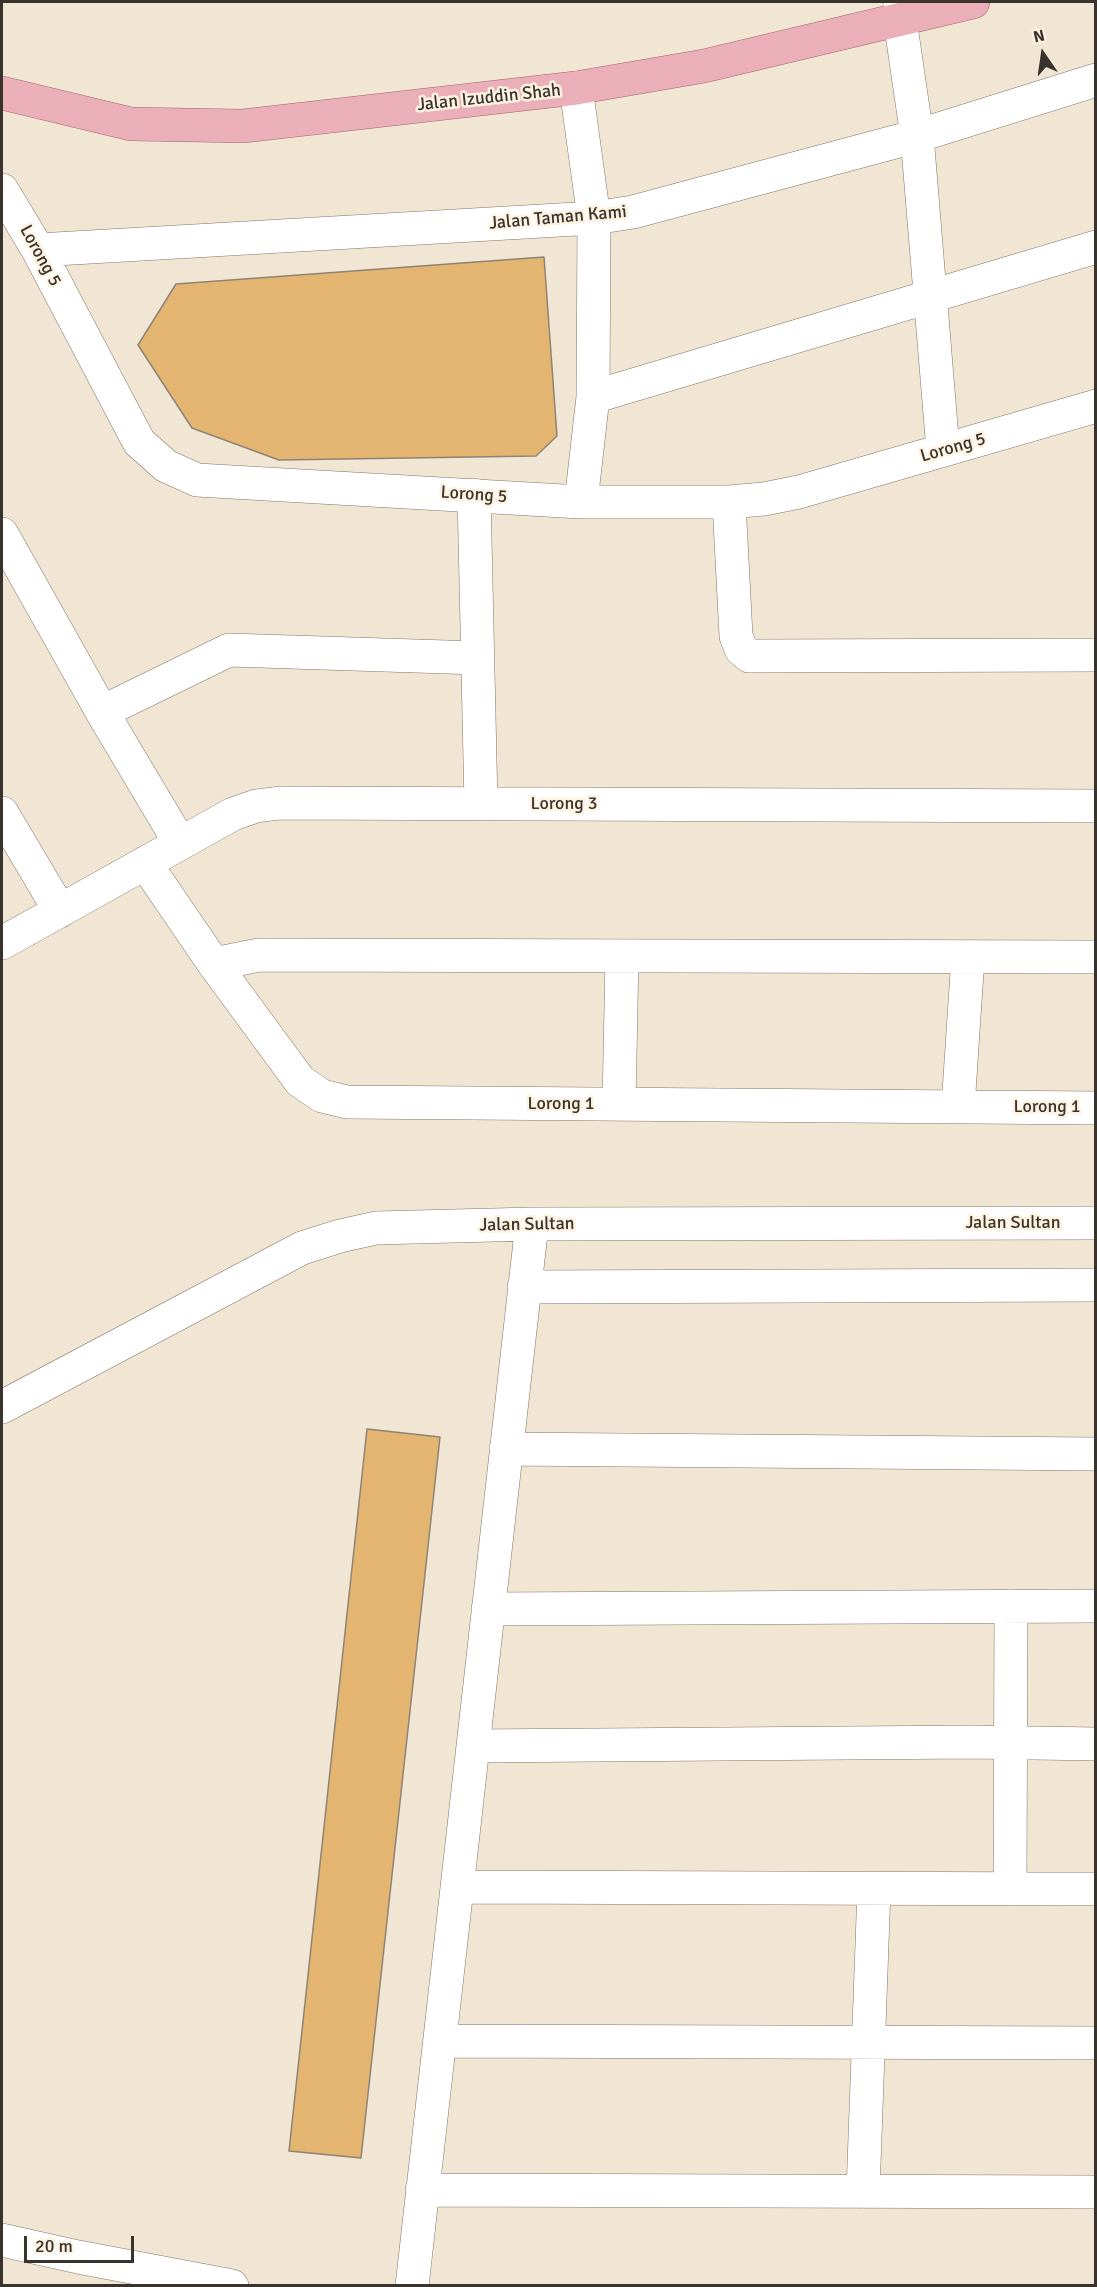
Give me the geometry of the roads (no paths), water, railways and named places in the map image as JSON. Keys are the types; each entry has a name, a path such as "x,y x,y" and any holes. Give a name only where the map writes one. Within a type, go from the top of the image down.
{"main road":[{"name":"Jalan Izuddin Shah","path":"2,93 131,124 243,126 576,88 704,66 900,11 973,2"}],"street":[{"path":"900,11 917,136 943,450"},
{"name":"Jalan Taman Kami","path":"38,250 594,218 633,212 917,136 1095,80"},
{"path":"576,88 594,218 593,397 581,502"},
{"name":"Lorong 5","path":"2,190 38,250 140,442 166,466 197,480 581,502 729,502 764,499 799,492 1095,406"},
{"path":"593,397 1095,247"},
{"path":"474,495 481,804"},
{"path":"729,502 736,636 741,649 748,656 1095,655"},
{"path":"2,534 102,712 180,843"},
{"path":"102,712 229,650 478,658"},
{"name":"Lorong 3","path":"2,943 180,843 234,814 256,806 280,803 1095,806"},
{"path":"2,813 60,911"},
{"name":"Lorong 1","path":"145,863 214,964 300,1081 322,1096 347,1102 1095,1108"},
{"path":"214,964 259,955 1095,957"},
{"path":"619,1104 622,956"},
{"path":"958,1107 968,957"},
{"name":"Jalan Sultan","path":"2,1407 302,1248 376,1228 532,1224 1095,1222"},
{"path":"412,2286 532,1224"},
{"path":"524,1287 1095,1285"},
{"path":"506,1449 1095,1454"},
{"path":"1010,1889 1011,1606"},
{"path":"488,1609 1095,1606"},
{"path":"473,1746 960,1742 1095,1744"},
{"path":"457,1887 1095,1889"},
{"path":"863,2192 874,1889"},
{"path":"440,2041 1095,2043"},
{"path":"422,2190 1095,2192"},
{"path":"2,2240 232,2286"}]}
